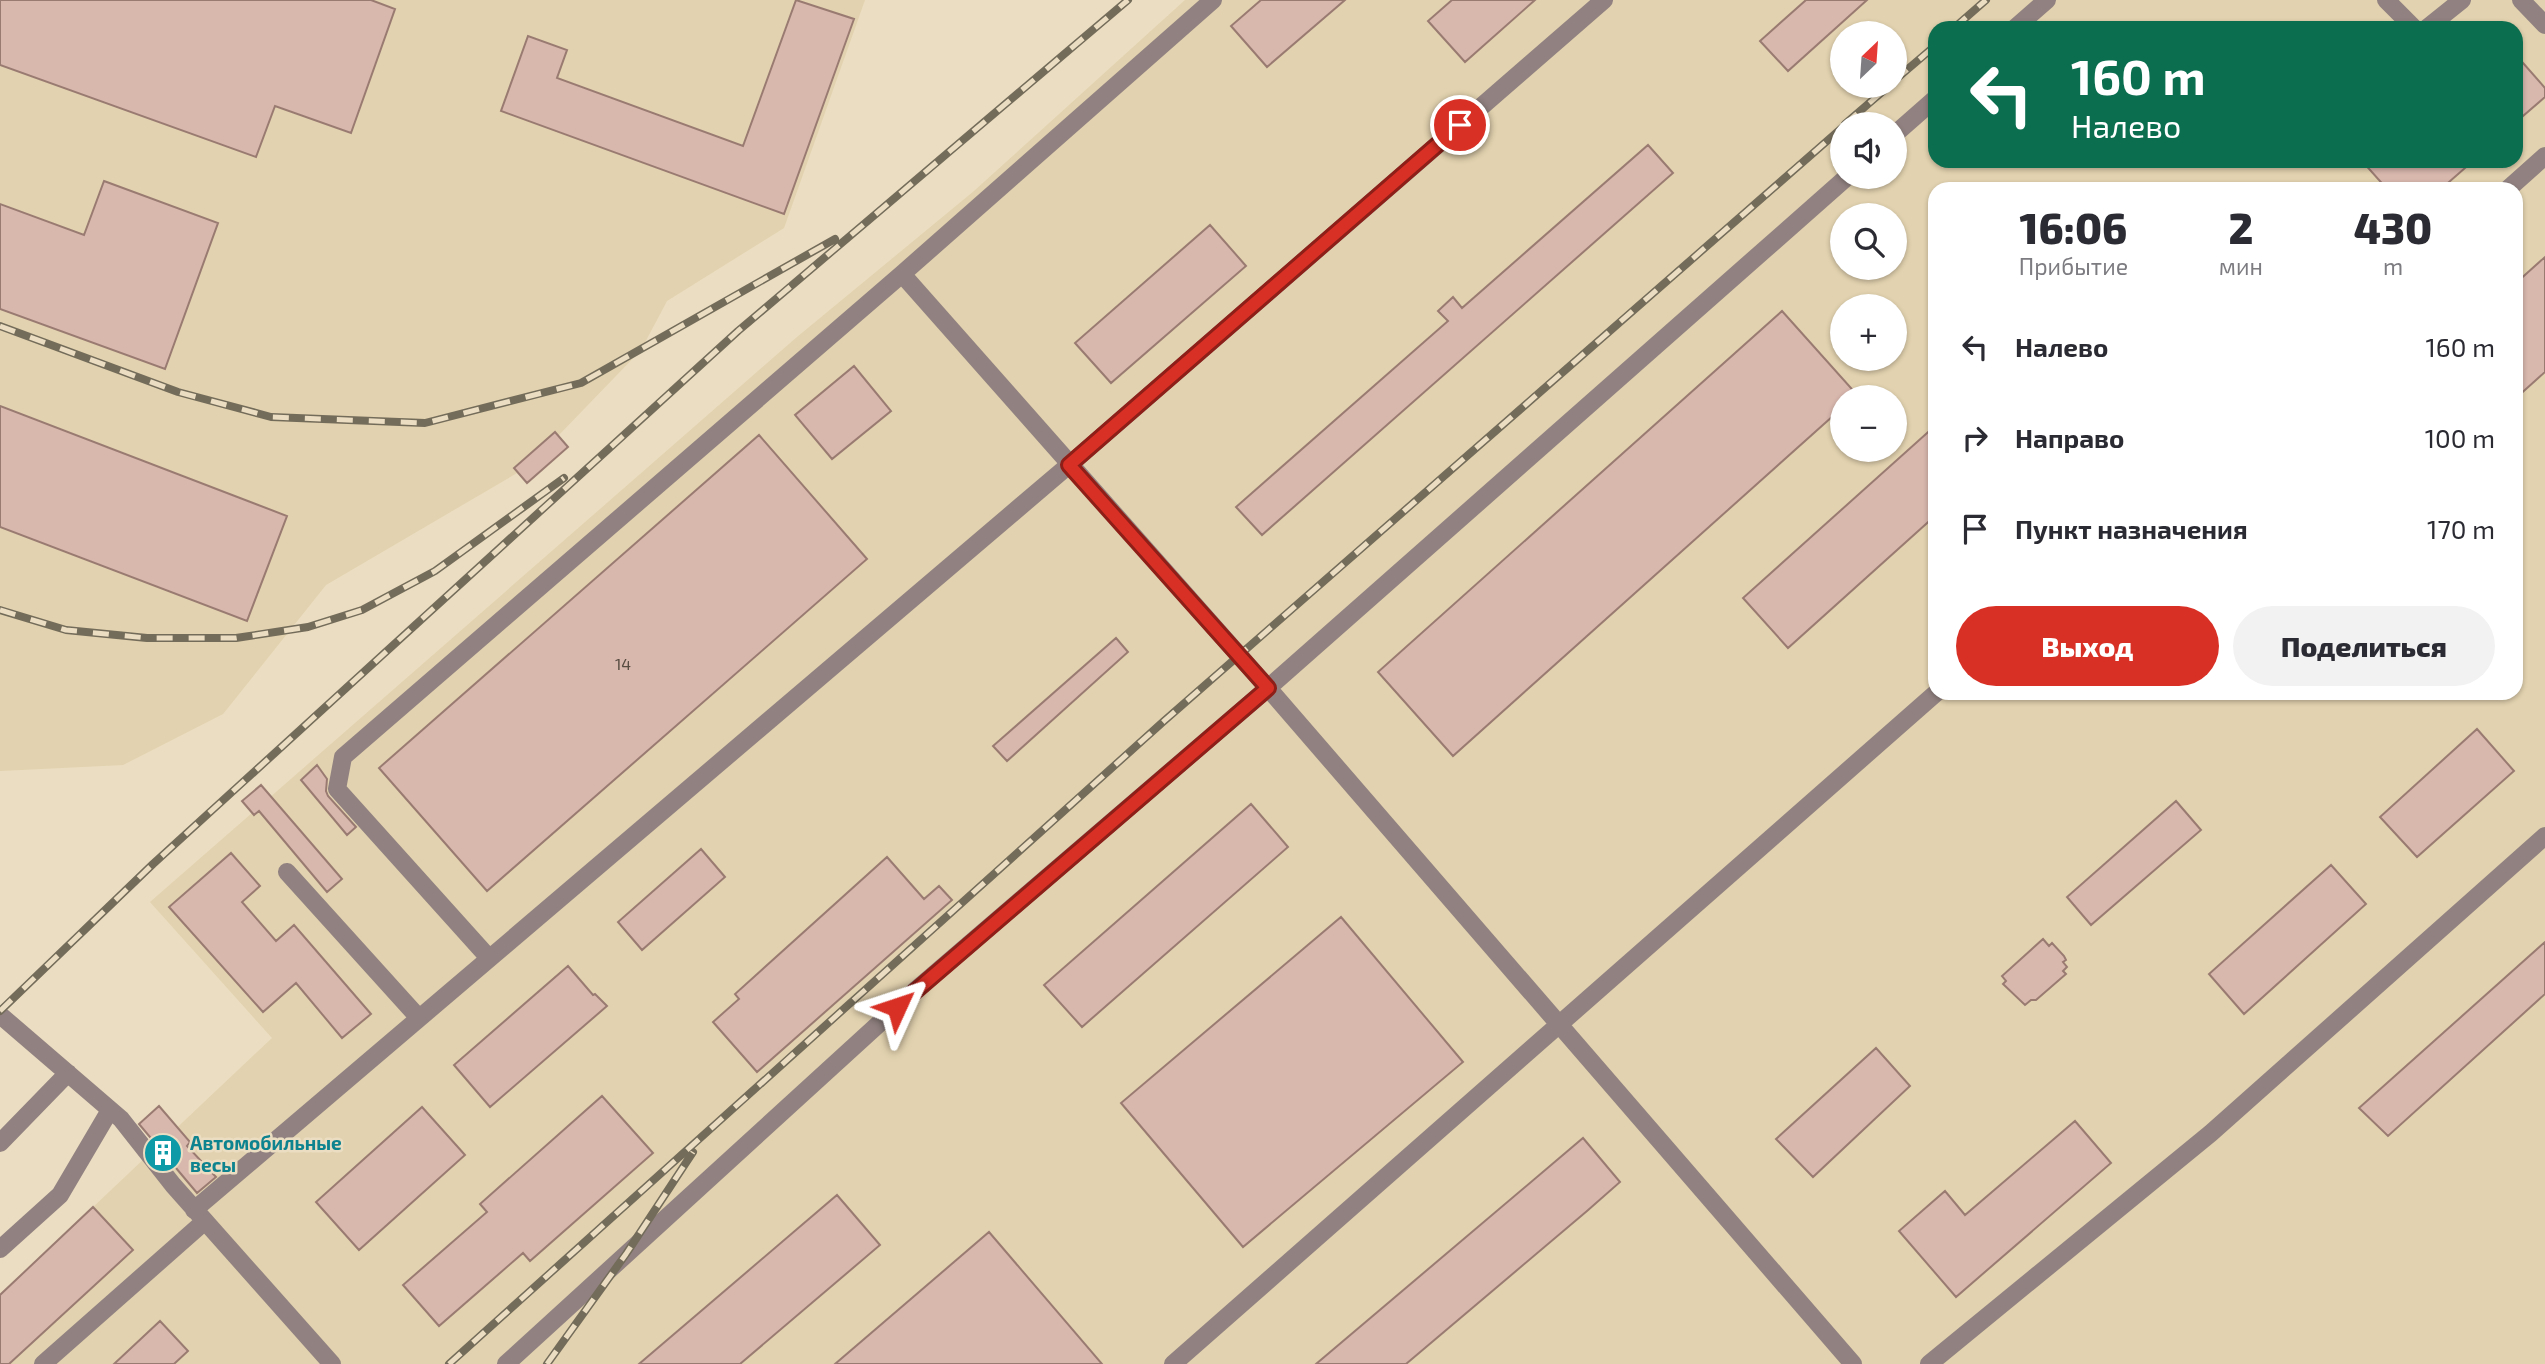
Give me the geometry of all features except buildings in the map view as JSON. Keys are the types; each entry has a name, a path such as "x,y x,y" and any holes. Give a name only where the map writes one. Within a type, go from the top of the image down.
{"lane":[{"path":"489,958 337,789 343,757 902,274 1213,0"},
{"path":"43,1364 200,1215 419,1018 1069,465 1604,0"},
{"path":"2023,21 2047,0"},
{"path":"2386,0 2407,21"},
{"path":"2436,21 2462,0"},
{"path":"2521,0 2545,25"},
{"path":"1907,123 1928,105"},
{"path":"2516,182 2545,156"},
{"path":"506,1364 917,989 1268,688 1833,189"},
{"path":"902,274 1268,688 1853,1364"},
{"path":"1173,1364 1928,700"},
{"path":"1928,1364 2211,1133 2545,836"},
{"path":"286,872 419,1018"},
{"path":"0,1015 121,1119 200,1215 332,1364"},
{"path":"0,1143 68,1073"},
{"path":"0,1249 60,1195 110,1110"}],"shaded area":[{"path":"0,0 865,0 784,228 667,301 641,350 529,466 326,585 223,714 123,765 0,771"},
{"path":"1185,0 2545,0 2545,1364 0,1364 0,1295 272,1038 150,902 797,337 974,191"}],"railway":[{"path":"0,1011 153,864 738,331 1128,0"},
{"path":"1962,21 1986,0"},
{"path":"1908,69 1928,52"},
{"path":"1859,112 1875,98"},
{"path":"449,1364 1164,721 1830,138"},
{"path":"0,326 178,392 271,417 425,423 581,383 835,239"},
{"path":"0,610 66,630 147,638 236,638 308,627 362,610 435,571 564,478"},
{"path":"547,1364 626,1254 693,1152"}],"place":[{"name":"Автомобильные весы","path":"163,1153"}],"route":[{"path":"897,1007 1268,688 1069,465 1460,125"}]}
